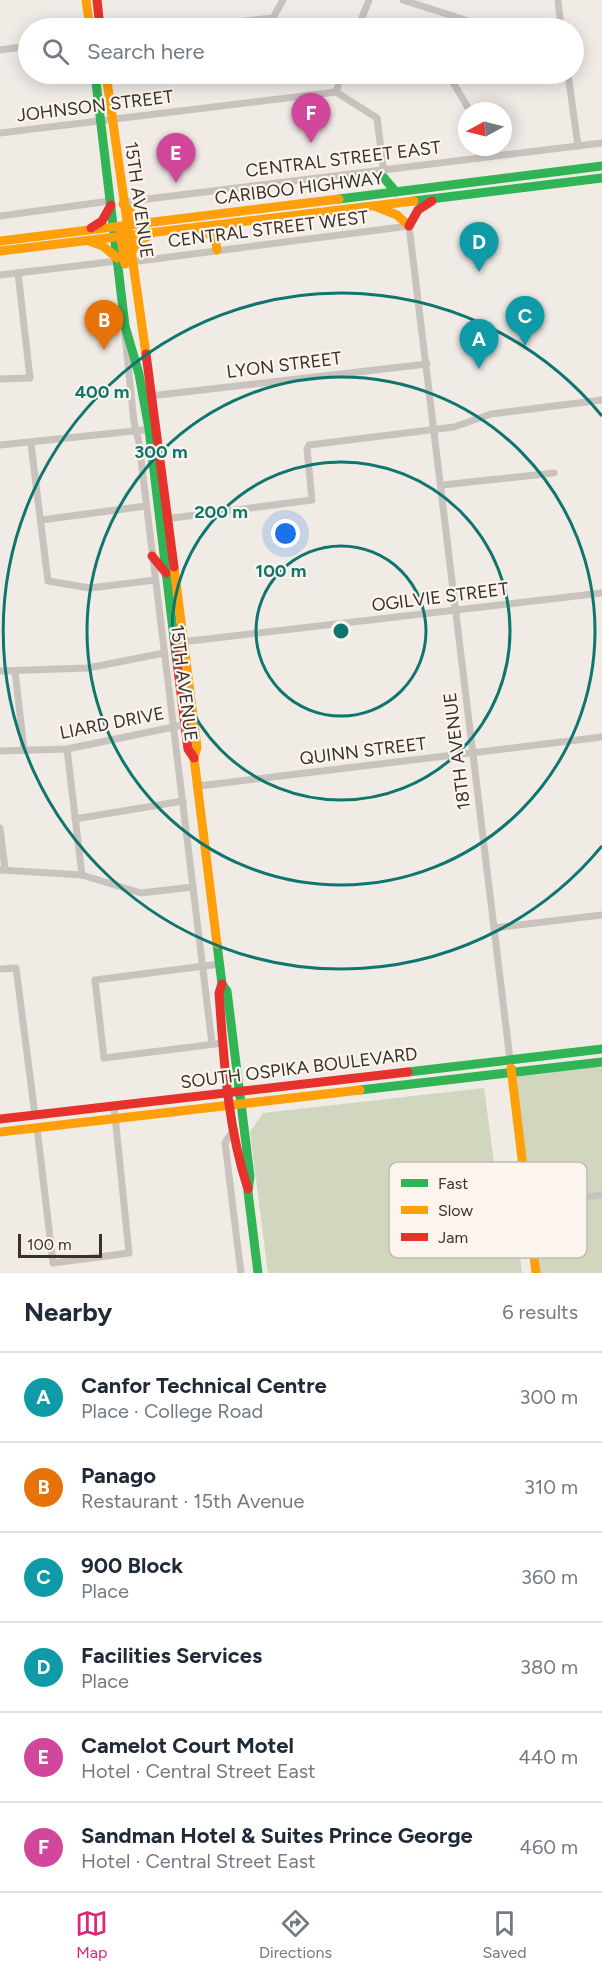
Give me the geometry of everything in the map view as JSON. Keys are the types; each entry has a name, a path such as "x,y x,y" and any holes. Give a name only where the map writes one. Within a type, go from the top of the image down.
{"main road":[{"path":"86,0 89,18"},
{"path":"96,0 99,18"},
{"name":"15TH AVENUE","path":"96,84 111,203 121,232"},
{"name":"15TH AVENUE","path":"106,84 123,203 121,232 124,260 125,326 148,396"},
{"name":"CARIBOO HIGHWAY","path":"0,251 82,241 158,226 396,192 602,166"},
{"path":"384,174 396,192"},
{"path":"377,195 384,174"},
{"name":"CARIBOO HIGHWAY","path":"158,226 196,227 602,178"},
{"path":"409,226 405,211 408,201 418,190"},
{"path":"409,226 418,210 439,197"},
{"path":"87,230 102,222 111,203"},
{"path":"123,203 136,218 158,226"},
{"path":"367,206 389,211 409,226"},
{"path":"215,238 228,223"},
{"path":"82,241 103,246 124,260 140,241 158,226"},
{"path":"196,227 215,238"},
{"name":"CARIBOO HIGHWAY","path":"3,239 87,230 121,232"},
{"path":"215,238 217,250"},
{"name":"15TH AVENUE","path":"124,260 138,305 189,724 188,749 194,758 220,964 222,984 219,993 229,1093 237,1155 248,1192 258,1273"},
{"name":"15TH AVENUE","path":"164,519 166,574 179,642"},
{"path":"152,556 166,574"},
{"name":"15TH AVENUE","path":"222,984 227,991 240,1092 250,1176 248,1192"},
{"name":"SOUTH OSPIKA BOULEVARD","path":"0,1119 602,1049"},
{"name":"18TH AVENUE","path":"510,1060 522,1162"},
{"name":"SOUTH OSPIKA BOULEVARD","path":"0,1132 602,1062"},
{"name":"18TH AVENUE","path":"534,1258 536,1273"}],"street":[{"path":"273,18 283,0"},
{"path":"362,18 369,0"},
{"path":"403,0 459,18"},
{"path":"558,0 560,18"},
{"path":"0,50 18,47"},
{"path":"339,84 336,92 377,118 384,174"},
{"path":"454,84 465,102"},
{"path":"569,84 578,146"},
{"name":"JOHNSON STREET","path":"0,133 336,92"},
{"name":"CENTRAL STREET EAST","path":"123,203 384,174 480,158 602,143"},
{"path":"0,216 111,203"},
{"name":"CENTRAL STREET WEST","path":"0,275 409,226"},
{"name":"18TH AVENUE","path":"409,226 510,1060"},
{"path":"0,379 30,378 18,273"},
{"name":"15TH AVENUE","path":"125,326 125,348 212,1044"},
{"name":"LYON STREET","path":"148,396 427,364"},
{"path":"164,519 311,501 307,449 309,445 454,427 491,414 602,400"},
{"path":"0,445 32,444 153,429"},
{"path":"32,444 48,582 90,588 155,580"},
{"path":"442,485 554,473"},
{"path":"41,520 146,506"},
{"name":"OGILVIE STREET","path":"179,642 602,593"},
{"path":"0,672 88,668 164,653"},
{"path":"15,671 24,750"},
{"name":"LIARD DRIVE","path":"0,751 68,749 189,724"},
{"name":"QUINN STREET","path":"198,786 602,737"},
{"path":"68,749 82,875"},
{"path":"75,819 183,801"},
{"path":"0,828 2,870 82,875 141,893 193,887"},
{"path":"494,928 602,915"},
{"path":"220,964 95,980 104,1058 223,1042"},
{"path":"0,969 16,968 35,1115"},
{"path":"37,1128 53,1263 129,1253 114,1106"},
{"name":"15TH AVENUE","path":"234,1129 225,1143 241,1273"},
{"path":"587,1197 602,1195"}],"green space":[{"path":"602,1062 602,1273 537,1273 535,1258 587,1258 587,1162 523,1162 512,1073"},
{"path":"484,1088 494,1162 389,1162 389,1258 520,1258 522,1273 268,1273 250,1132 263,1113"}],"traffic: fast":[{"path":"96,84 125,326 139,374 149,429 174,638"},
{"path":"339,199 602,166"},
{"path":"384,178 396,192"},
{"path":"414,201 602,178"},
{"path":"217,944 222,984 227,991 250,1176 248,1192 258,1273"},
{"path":"408,1072 602,1049"},
{"path":"360,1090 602,1062"}],"traffic: slow":[{"path":"86,0 89,18"},
{"path":"107,84 146,354"},
{"path":"0,241 339,199"},
{"path":"0,251 414,201"},
{"path":"123,204 136,218 147,220"},
{"path":"377,207 397,215 409,226"},
{"path":"196,227 215,238 217,250"},
{"path":"120,231 125,264"},
{"path":"130,254 139,241 150,235"},
{"path":"89,241 103,246 117,258"},
{"path":"174,567 197,747 194,758 217,944"},
{"path":"511,1068 522,1162"},
{"path":"0,1132 360,1090"},
{"path":"534,1258 536,1273"}],"traffic: jam":[{"path":"97,0 99,18"},
{"path":"409,226 418,210 432,201"},
{"path":"91,228 102,221 111,205"},
{"path":"146,354 174,567"},
{"path":"152,556 166,573"},
{"path":"174,638 188,749 194,758"},
{"path":"222,984 219,993 231,1117 248,1189"},
{"path":"0,1119 408,1072"}],"place":[{"name":"Sandman Hotel & Suites Prince George","path":"311,143"},
{"name":"Camelot Court Motel","path":"176,183"},
{"name":"Facilities Services","path":"479,272"},
{"name":"900 Block","path":"525,346"},
{"name":"Panago","path":"104,350"},
{"name":"Canfor Technical Centre","path":"479,369"}]}
